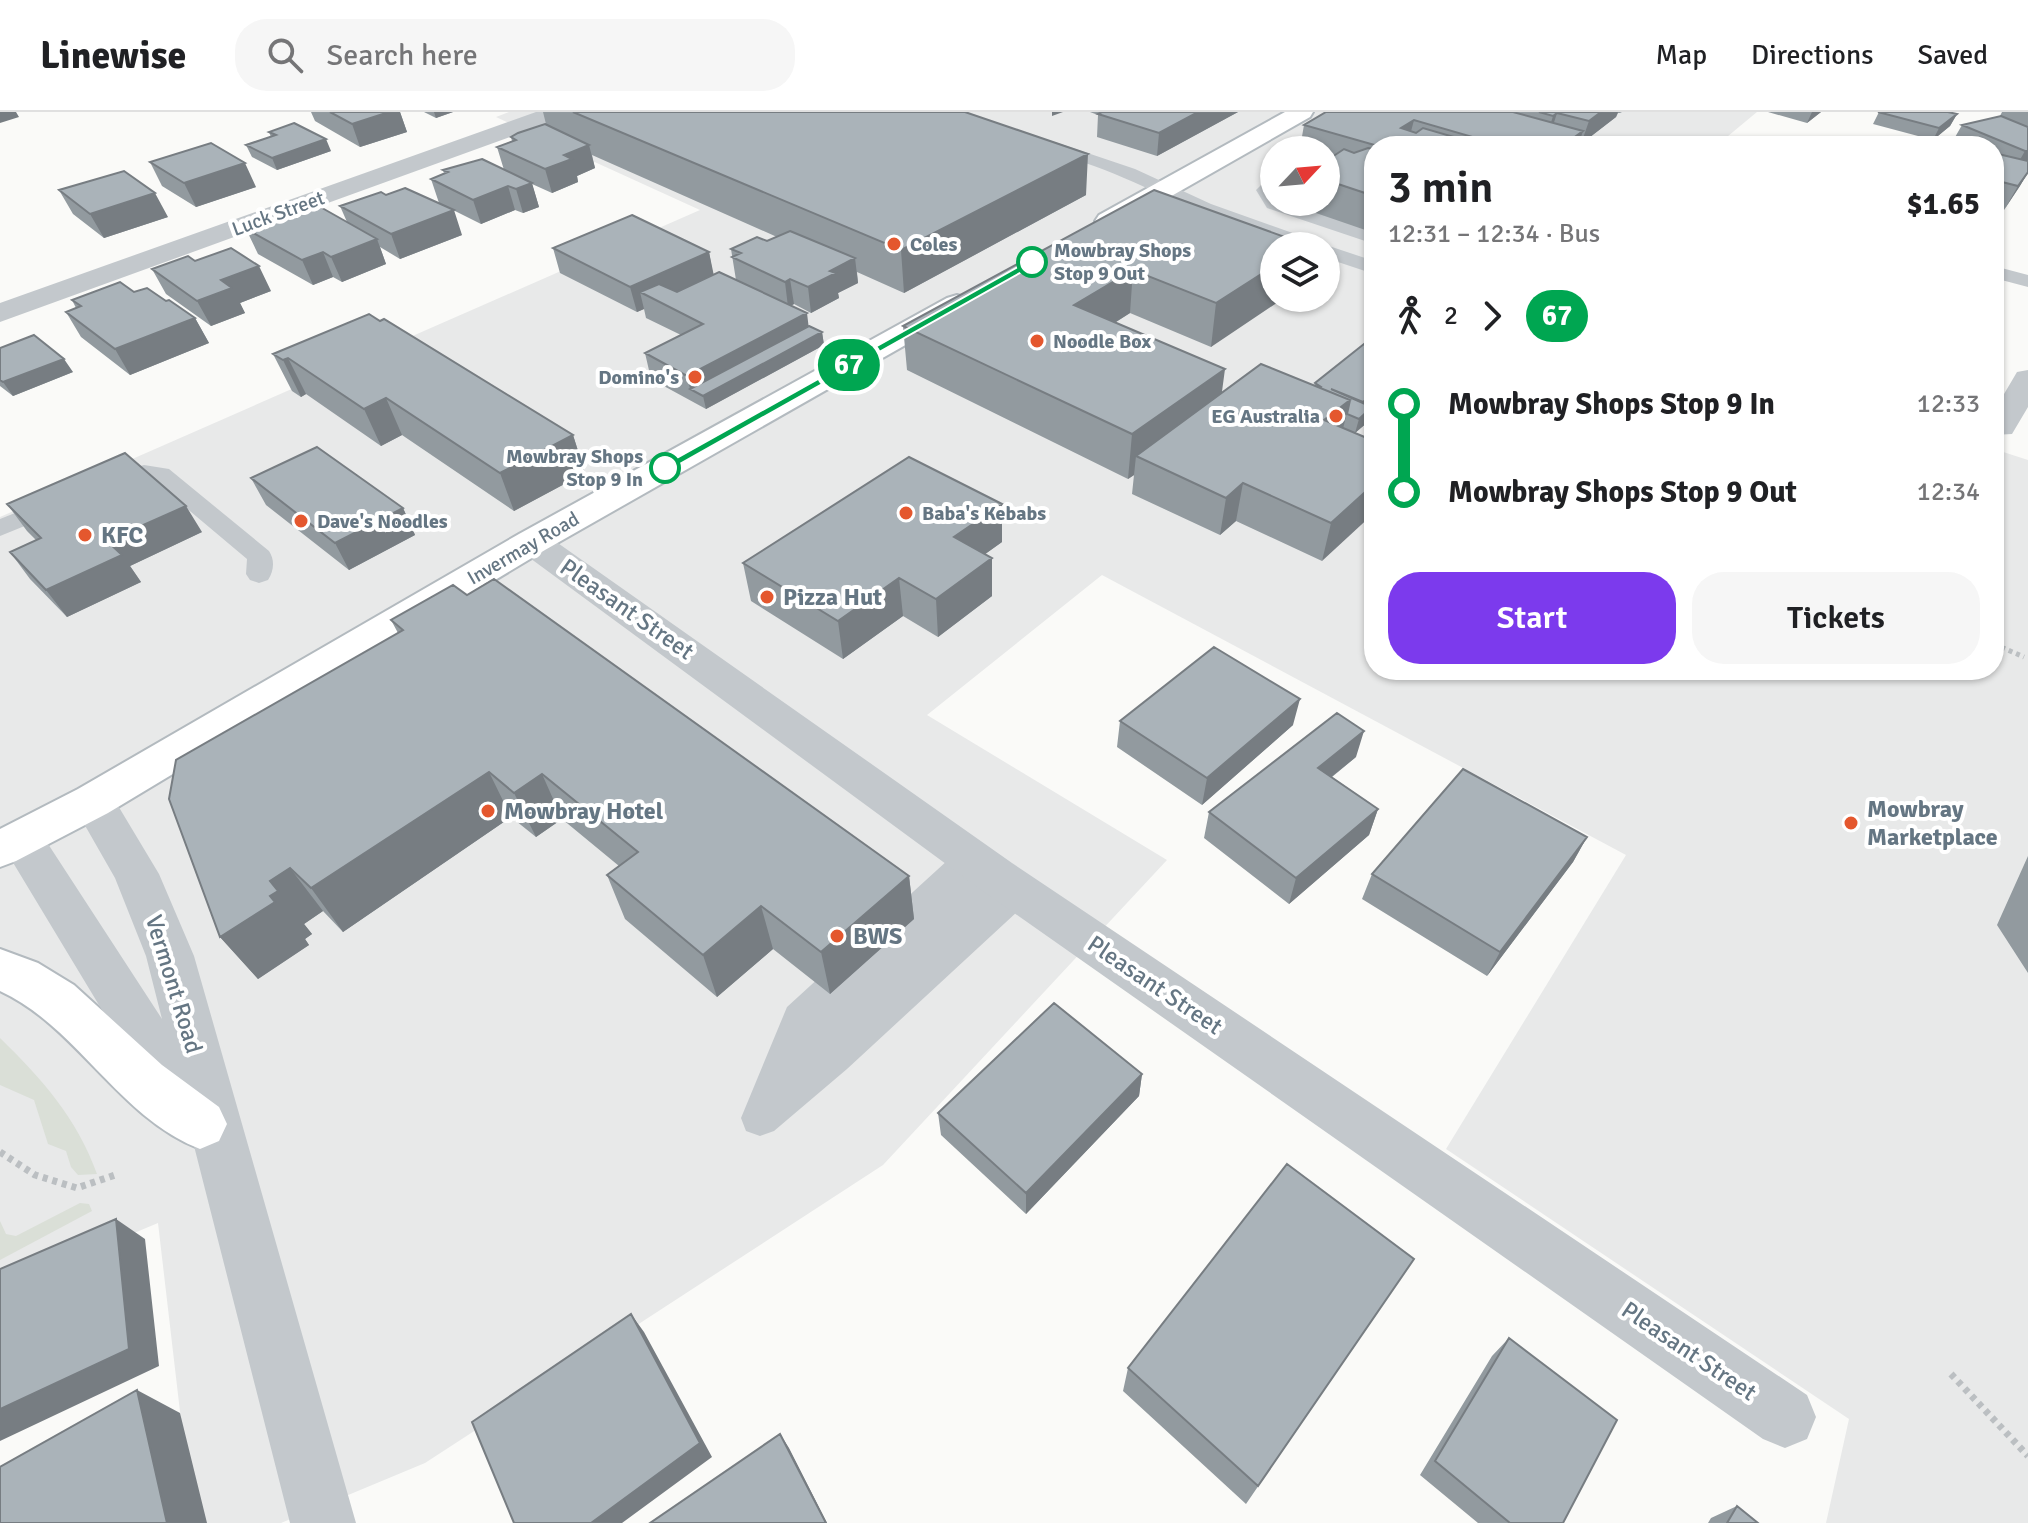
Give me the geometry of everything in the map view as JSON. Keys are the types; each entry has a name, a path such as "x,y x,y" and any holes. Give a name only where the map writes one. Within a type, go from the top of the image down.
{"main road":[{"path":"1081,235 1302,112"},
{"name":"Invermay Road","path":"10,844 93,801 532,542 973,295"},
{"path":"0,970 38,988 66,1009 97,1035 135,1075 200,1124"}],"street":[{"name":"Luck Street","path":"0,313 557,112"},
{"path":"2004,422 2028,379"},
{"name":"Pleasant Street","path":"532,542 995,875 1785,1417"},
{"name":"Vermont Road","path":"93,801 136,874 170,956 323,1523"},
{"name":"Vermont Road","path":"10,844 200,1124 229,1177"}],"lane":[{"path":"1027,138 1129,173 1204,208 1272,232"},
{"path":"1309,216 1364,235"},
{"path":"1340,256 1364,264"},
{"path":"2004,275 2028,281"},
{"path":"0,528 128,475 144,472 160,474 260,557 259,574"},
{"path":"995,875 834,1057 760,1118 800,1018 995,875"}],"path":[{"path":"2004,648 2024,657"},
{"path":"0,1152 35,1175 77,1188 115,1175"},
{"path":"1951,1374 2028,1456"}],"shaded area":[{"path":"509,112 1757,112 1728,136 1364,136 1364,680 2004,680 2004,452 2028,460 2028,1523 1826,1523 1849,1419 1446,1149 1626,855 1102,575 927,715 1167,860 883,1165 425,1463 281,1523 193,1523 158,1223 0,1289 0,517 700,210 496,117"},
{"path":"0,1038 57,1100 79,1135 97,1174 78,1175 71,1167 66,1151 48,1144 34,1100 0,1085"},
{"path":"80,1203 89,1204 92,1211 0,1260 0,1221 6,1234 16,1236"}],"building":[{"path":"330,112 389,112 352,124"},
{"name":"Coles","path":"573,112 965,112 1088,154 901,250"},
{"path":"1198,112 1159,133 1098,114"},
{"path":"1326,112 1513,112 1583,131 1576,136 1469,136 1414,120 1401,128 1416,133 1423,128 1450,136 1364,136 1364,142 1304,125"},
{"path":"1539,112 1601,112 1589,121"},
{"path":"1878,112 1948,112 1957,114 1939,128"},
{"path":"2001,116 2028,127 2028,151 2004,142 2004,136 1989,136 1962,125"},
{"path":"294,123 326,139 272,158 246,145 276,135 269,132"},
{"path":"545,124 589,145 564,155 572,159 545,169 497,147 516,140 511,137 518,133"},
{"path":"211,143 245,163 184,183 150,162"},
{"path":"1344,149 1354,153 1364,149 1364,193 1340,185 1340,152"},
{"path":"2004,155 2028,161 2028,172 2018,186 2004,182"},
{"path":"482,159 532,183 516,189 508,186 473,200 431,179 448,172 443,170"},
{"path":"124,171 155,193 90,214 59,190"},
{"path":"405,188 454,210 391,234 340,206 381,192 386,195"},
{"path":"1154,190 1271,232 1260,232 1260,275 1216,303 1133,270 1074,305 1225,369 1132,434 903,326"},
{"path":"315,204 377,239 331,257 323,252 302,260 246,229"},
{"path":"632,215 709,252 630,287 553,248"},
{"path":"790,231 855,258 830,271 836,273 808,287 790,279 785,282 732,257 741,253 731,249 757,237 767,241"},
{"path":"231,248 259,266 221,280 232,288 197,301 152,269 188,256 195,261"},
{"path":"719,272 807,313 687,376 645,353 703,324 640,292 659,284 677,292"},
{"path":"120,282 134,292 147,288 195,318 115,349 66,312 81,306 72,300"},
{"path":"369,314 380,321 384,319 573,435 500,473 386,398 364,409 288,358 283,360 273,354"},
{"path":"809,326 822,332 703,396 690,389"},
{"path":"34,335 64,359 3,382 0,380 0,348"},
{"path":"1364,344 1364,401 1331,389 1364,403 1364,414 1359,419 1347,414 1350,400 1315,383"},
{"path":"1261,364 1350,400 1324,420 1364,437 1364,493 1331,523 1243,483 1226,498 1136,456"},
{"path":"317,447 403,508 335,543 251,478"},
{"path":"125,453 186,506 107,541 122,555 46,590 10,552 41,538 7,504"},
{"path":"909,457 1002,504 954,537 992,558 936,599 899,578 838,621 743,563"},
{"name":"Mowbray Hotel","path":"494,579 909,876 821,952 761,906 703,955 607,875 638,852 542,774 514,793 489,772 311,888 290,868 270,881 278,891 270,896 275,902 220,937 169,799 176,760 403,630 391,620 453,585 467,595"},
{"path":"1214,647 1300,699 1207,778 1120,721"},
{"path":"1337,713 1364,731 1318,768 1378,809 1296,878 1209,812"},
{"path":"1463,769 1587,837 1500,952 1372,874"},
{"path":"1054,1003 1142,1074 1026,1193 938,1113"},
{"path":"1287,1164 1414,1259 1258,1486 1128,1368"},
{"path":"116,1219 129,1349 0,1409 0,1269"},
{"path":"631,1314 700,1443 591,1523 514,1523 472,1422"},
{"path":"1509,1338 1617,1420 1563,1523 1510,1523 1435,1461"},
{"path":"137,1390 167,1523 0,1523 0,1467"},
{"path":"780,1434 826,1523 650,1523"},
{"path":"1737,1506 1758,1523 1727,1523"}],"bus line":[{"name":"67","path":"665,468 1032,262"}],"place":[{"name":"Coles","path":"894,244"},
{"name":"Mowbray Shops Stop 9 Out","path":"1032,262"},
{"name":"Noodle Box","path":"1037,341"},
{"name":"Domino's","path":"695,377"},
{"name":"EG Australia","path":"1336,416"},
{"name":"Mowbray Shops Stop 9 In","path":"665,468"},
{"name":"Baba's Kebabs","path":"906,513"},
{"name":"Dave's Noodles","path":"301,521"},
{"name":"KFC","path":"85,535"},
{"name":"Pizza Hut","path":"767,597"},
{"name":"Mowbray Hotel","path":"488,811"},
{"name":"Mowbray Marketplace","path":"1851,823"},
{"name":"BWS","path":"837,936"}]}
